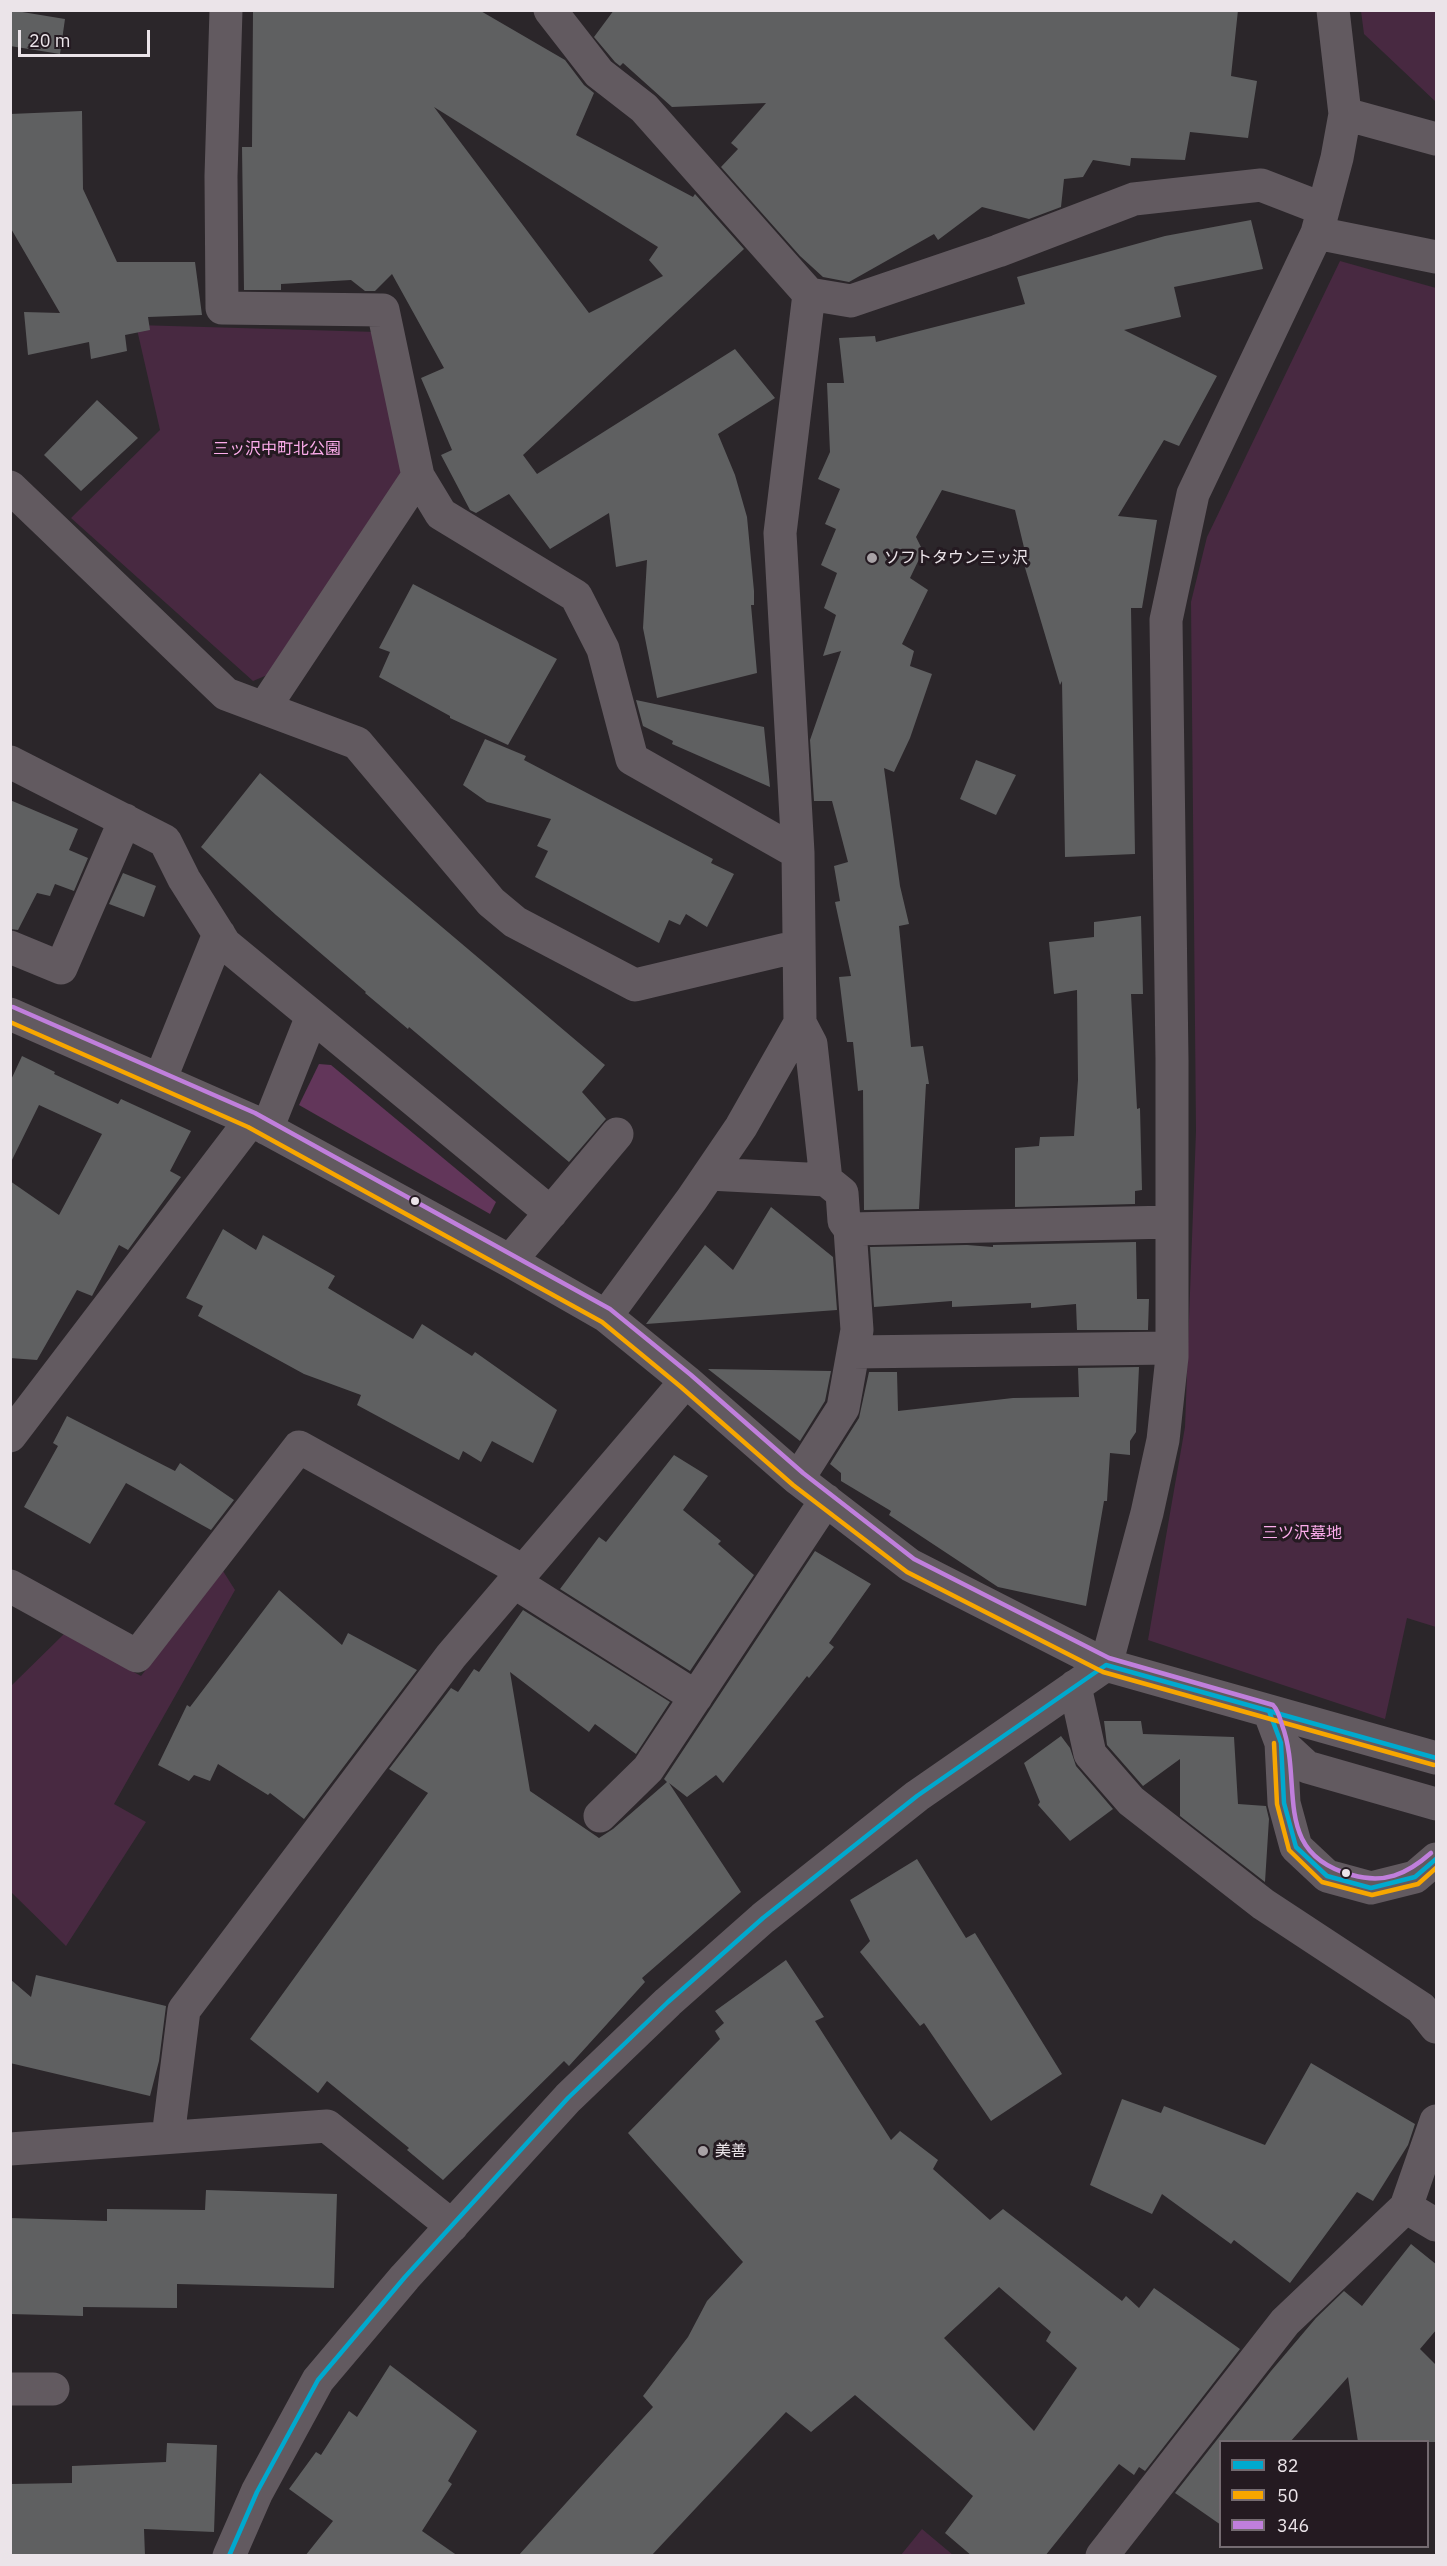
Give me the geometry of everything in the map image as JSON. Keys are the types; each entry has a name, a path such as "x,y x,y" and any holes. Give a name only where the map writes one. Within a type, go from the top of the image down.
{"street":[{"path":"226,10 221,176 222,308 384,310 418,476 441,514 576,596 603,649 632,759 798,853"},
{"path":"550,10 599,73 644,108 809,294 851,301 998,251 1134,199 1262,185 1320,221 1437,257"},
{"path":"229,2556 257,2492 318,2379 405,2277 568,2098 668,2002 763,1918 918,1796 1106,1665 1147,1513 1163,1440 1169,1399 1172,1348 1166,620 1193,494 1320,221 1337,158 1345,114 1333,10"},
{"path":"1345,114 1437,139"},
{"path":"809,294 780,533 798,853 800,1023 811,1044 826,1180"},
{"path":"264,708 418,476"},
{"path":"10,487 226,694 357,743 491,902 515,922 635,985 799,946"},
{"path":"10,762 165,841 184,879 225,944 551,1213"},
{"path":"10,947 61,968 125,820"},
{"path":"160,1080 219,934"},
{"path":"10,1014 259,1124 606,1316 686,1381 798,1479 910,1565 1106,1665 1437,1758"},
{"path":"10,1436 259,1124 312,1016"},
{"path":"606,1316 741,1127 800,1023"},
{"path":"510,1261 616,1134"},
{"path":"709,1174 826,1180 842,1193 844,1221 850,1229 857,1330 843,1408 798,1479"},
{"path":"850,1229 1172,1222"},
{"path":"853,1352 1172,1348"},
{"path":"168,2137 184,2010 451,1656 686,1381"},
{"path":"10,1586 137,1656 299,1447 519,1577 696,1697"},
{"path":"600,1816 648,1768 826,1500"},
{"path":"1075,1686 1090,1754 1131,1802 1263,1904 1421,2008 1437,2026"},
{"path":"1269,1711 1281,1743 1284,1803 1296,1847 1327,1876 1371,1888 1415,1878 1437,1859"},
{"path":"1281,1743 1307,1767 1437,1804"},
{"path":"1102,2556 1285,2322 1406,2207 1437,2121"},
{"path":"10,2148 327,2126 452,2226"},
{"path":"1406,2207 1437,2225"},
{"path":"10,2388 52,2389"}],"green space":[{"path":"1361,11 1436,11 1436,102 1364,34"},
{"name":"三ツ沢墓地","path":"1340,261 1436,288 1436,1627 1407,1618 1385,1719 1148,1640 1185,1427 1196,1131 1191,602 1207,537"},
{"name":"三ッ沢中町北公園","path":"136,325 377,332 404,476 272,673 253,681 71,518 160,430"},
{"path":"223,1571 235,1590 114,1804 146,1822 66,1946 11,1892 10,1687 64,1634 141,1676"},
{"path":"922,2529 953,2555 901,2555"}],"shaded area":[{"path":"319,1064 331,1065 496,1202 490,1214 299,1105"}],"building":[{"path":"10,10 65,19 60,54 10,46"},
{"path":"253,10 479,10 565,60 584,85 594,93 576,135 693,197 695,194 744,249 523,455 537,474 735,349 775,398 718,434 735,475 747,517 754,591 754,605 751,605 757,673 657,698 643,628 647,560 616,567 609,513 550,549 509,494 476,513 470,510 441,455 452,450 421,378 444,368 392,274 375,291 365,291 351,280 281,284 281,290 244,290 242,147 252,147","holes":["434,107 658,247 649,260 663,276 589,313"]},
{"path":"614,10 1238,10 1231,76 1257,81 1248,138 1190,132 1185,160 1131,158 1130,166 1093,160 1083,177 1064,179 1061,207 1029,219 982,207 938,240 934,234 849,282 823,277 800,256 721,167 738,149 731,143 766,103 672,107 623,63 620,66 615,62 594,37"},
{"path":"82,111 83,189 117,262 195,262 202,315 148,317 150,330 125,335 127,351 91,359 89,342 28,355 24,312 60,313 10,227 10,114"},
{"path":"1251,220 1263,269 1174,287 1181,317 1124,330 1217,376 1179,446 1164,440 1118,516 1157,520 1142,608 1131,608 1135,854 1065,857 1062,681 1060,685 1023,561 1027,560 1015,510 942,490 916,537 923,551 910,578 928,590 902,644 914,651 910,666 932,674 910,738 894,772 884,768 900,886 909,924 899,926 911,1047 923,1046 929,1084 926,1084 919,1209 864,1210 863,1090 858,1091 853,1042 847,1042 839,977 851,976 835,902 840,901 834,866 848,862 832,801 814,801 810,740 841,651 823,656 836,615 824,608 837,573 821,565 836,529 825,524 840,489 818,479 830,452 827,383 844,383 839,338 875,336 876,342 1025,304 1017,277 1165,236"},
{"path":"97,400 138,438 81,491 44,455"},
{"path":"413,584 557,659 508,745 450,718 379,677 390,652 379,648"},
{"path":"636,700 764,727 770,787 672,744 673,741 643,726"},
{"path":"485,739 526,756 524,760 713,859 711,863 734,874 707,927 686,914 680,925 669,920 659,943 535,877 548,851 537,846 551,819 487,802 463,785"},
{"path":"976,760 1016,775 996,815 960,799"},
{"path":"260,773 605,1065 582,1092 606,1119 569,1162 409,1027 408,1029 365,993 201,847"},
{"path":"10,800 78,829 69,850 88,858 74,891 55,884 50,896 37,893 18,930 10,929"},
{"path":"123,873 156,886 144,917 109,904"},
{"path":"1141,916 1143,994 1131,994 1137,1109 1140,1108 1142,1190 1135,1191 1135,1204 1015,1207 1015,1148 1039,1146 1040,1137 1074,1136 1078,1080 1077,990 1054,994 1049,942 1094,937 1094,922"},
{"path":"22,1056 118,1104 121,1099 191,1131 170,1171 181,1177 128,1250 119,1245 92,1296 77,1290 37,1360 10,1358 10,1181 59,1215 102,1134 39,1105 10,1164 10,1082"},
{"path":"771,1207 833,1257 837,1310 646,1324 705,1245 733,1270"},
{"path":"223,1229 256,1250 263,1235 335,1276 328,1288 413,1339 422,1324 472,1356 475,1352 557,1410 533,1463 492,1441 481,1462 463,1451 459,1460 357,1405 361,1395 304,1374 198,1316 203,1306 186,1298"},
{"path":"1136,1242 1137,1299 1149,1299 1148,1330 1077,1330 1076,1304 1031,1308 1031,1303 952,1307 952,1301 874,1307 870,1247 967,1245 993,1247 993,1245"},
{"path":"1139,1367 1136,1432 1130,1441 1130,1455 1110,1453 1107,1501 1104,1501 1086,1606 998,1587 889,1515 891,1511 841,1481 841,1473 830,1464 859,1418 869,1372 897,1372 898,1411 1013,1398 1079,1397 1078,1368"},
{"path":"708,1369 831,1371 825,1401 800,1441"},
{"path":"67,1416 175,1471 180,1463 234,1500 211,1530 126,1483 90,1544 24,1507 58,1446 53,1443"},
{"path":"674,1455 708,1476 683,1510 721,1541 718,1544 754,1575 690,1671 560,1589 599,1537 606,1542"},
{"path":"815,1551 871,1584 829,1643 834,1647 809,1678 807,1676 723,1783 716,1775 687,1797 669,1783 741,1892 642,1978 645,1982 569,2066 564,2061 443,2180 407,2150 409,2148 327,2081 318,2093 250,2039 428,1793 389,1769 451,1688 458,1692 474,1669 479,1672 523,1610 670,1702 636,1754 595,1724 589,1732 510,1672 530,1791 599,1838 613,1829 667,1782 664,1779"},
{"path":"279,1590 342,1645 348,1633 417,1670 304,1819 270,1793 268,1795 218,1764 210,1781 194,1775 189,1781 158,1765 187,1705 190,1707"},
{"path":"1104,1721 1141,1721 1143,1734 1234,1737 1238,1804 1266,1806 1269,1819 1265,1882 1180,1816 1180,1759 1143,1786 1107,1745"},
{"path":"1061,1736 1070,1748 1076,1766 1113,1809 1070,1841 1038,1805 1040,1802 1024,1763"},
{"path":"917,1859 966,1938 975,1933 1062,2074 991,2121 924,2023 920,2026 860,1952 870,1941 850,1900"},
{"path":"786,1960 824,2017 815,2021 891,2140 900,2131 938,2160 933,2169 990,2220 1003,2209 1122,2301 1126,2296 1139,2308 1154,2288 1240,2349 1145,2471 1139,2467 1134,2475 1119,2464 1045,2556 972,2556 945,2533 973,2496 855,2395 811,2432 786,2412 651,2556 518,2556 653,2407 643,2396 688,2337 707,2301 743,2262 628,2133 720,2039 715,2031 724,2023 715,2011","holes":["999,2287 1051,2332 1046,2341 1077,2368 1034,2431 944,2338"]},
{"path":"36,1975 166,2006 159,2061 150,2096 10,2063 10,1979 31,1997"},
{"path":"1311,2063 1415,2124 1408,2145 1373,2201 1357,2192 1290,2283 1234,2240 1231,2244 1162,2194 1152,2214 1090,2185 1122,2099 1161,2113 1164,2106 1265,2145"},
{"path":"206,2190 337,2194 334,2288 177,2284 177,2308 83,2307 83,2316 10,2314 10,2218 107,2221 107,2209 205,2210"},
{"path":"1411,2244 1437,2265 1437,2329 1420,2349 1437,2366 1437,2442 1358,2440 1348,2377 1292,2440 1219,2440 1219,2524 1175,2493 1316,2318 1344,2291 1362,2306"},
{"path":"390,2365 477,2431 448,2481 452,2484 422,2531 458,2556 305,2556 333,2521 289,2489 316,2452 321,2455 349,2411 357,2417"},
{"path":"167,2443 217,2445 214,2532 144,2529 145,2556 10,2556 10,2484 72,2483 72,2466 166,2462"}],"transit line":[{"name":"346","path":"13,1007 255,1113 610,1309 691,1375 803,1473 914,1559 1109,1658 1273,1705 1280,1717 1288,1747 1294,1814 1300,1833 1310,1850 1326,1865 1364,1878 1384,1878 1413,1867 1431,1853"},
{"name":"50","path":"10,1022 248,1127 602,1322 681,1387 793,1485 907,1572 1103,1672 1434,1765"},
{"name":"82","path":"229,2556 257,2492 318,2380 405,2277 568,2098 668,2002 763,1918 917,1796 1106,1665 1436,1758"},
{"name":"82","path":"1269,1711 1281,1743 1284,1803 1296,1847 1327,1876 1371,1888 1415,1877 1436,1859"},
{"name":"50","path":"1274,1743 1277,1804 1289,1850 1322,1882 1372,1895 1418,1884 1436,1868"}],"place":[{"name":"ソフトタウン三ッ沢","path":"872,558"},
{"name":"美善","path":"703,2151"}]}
